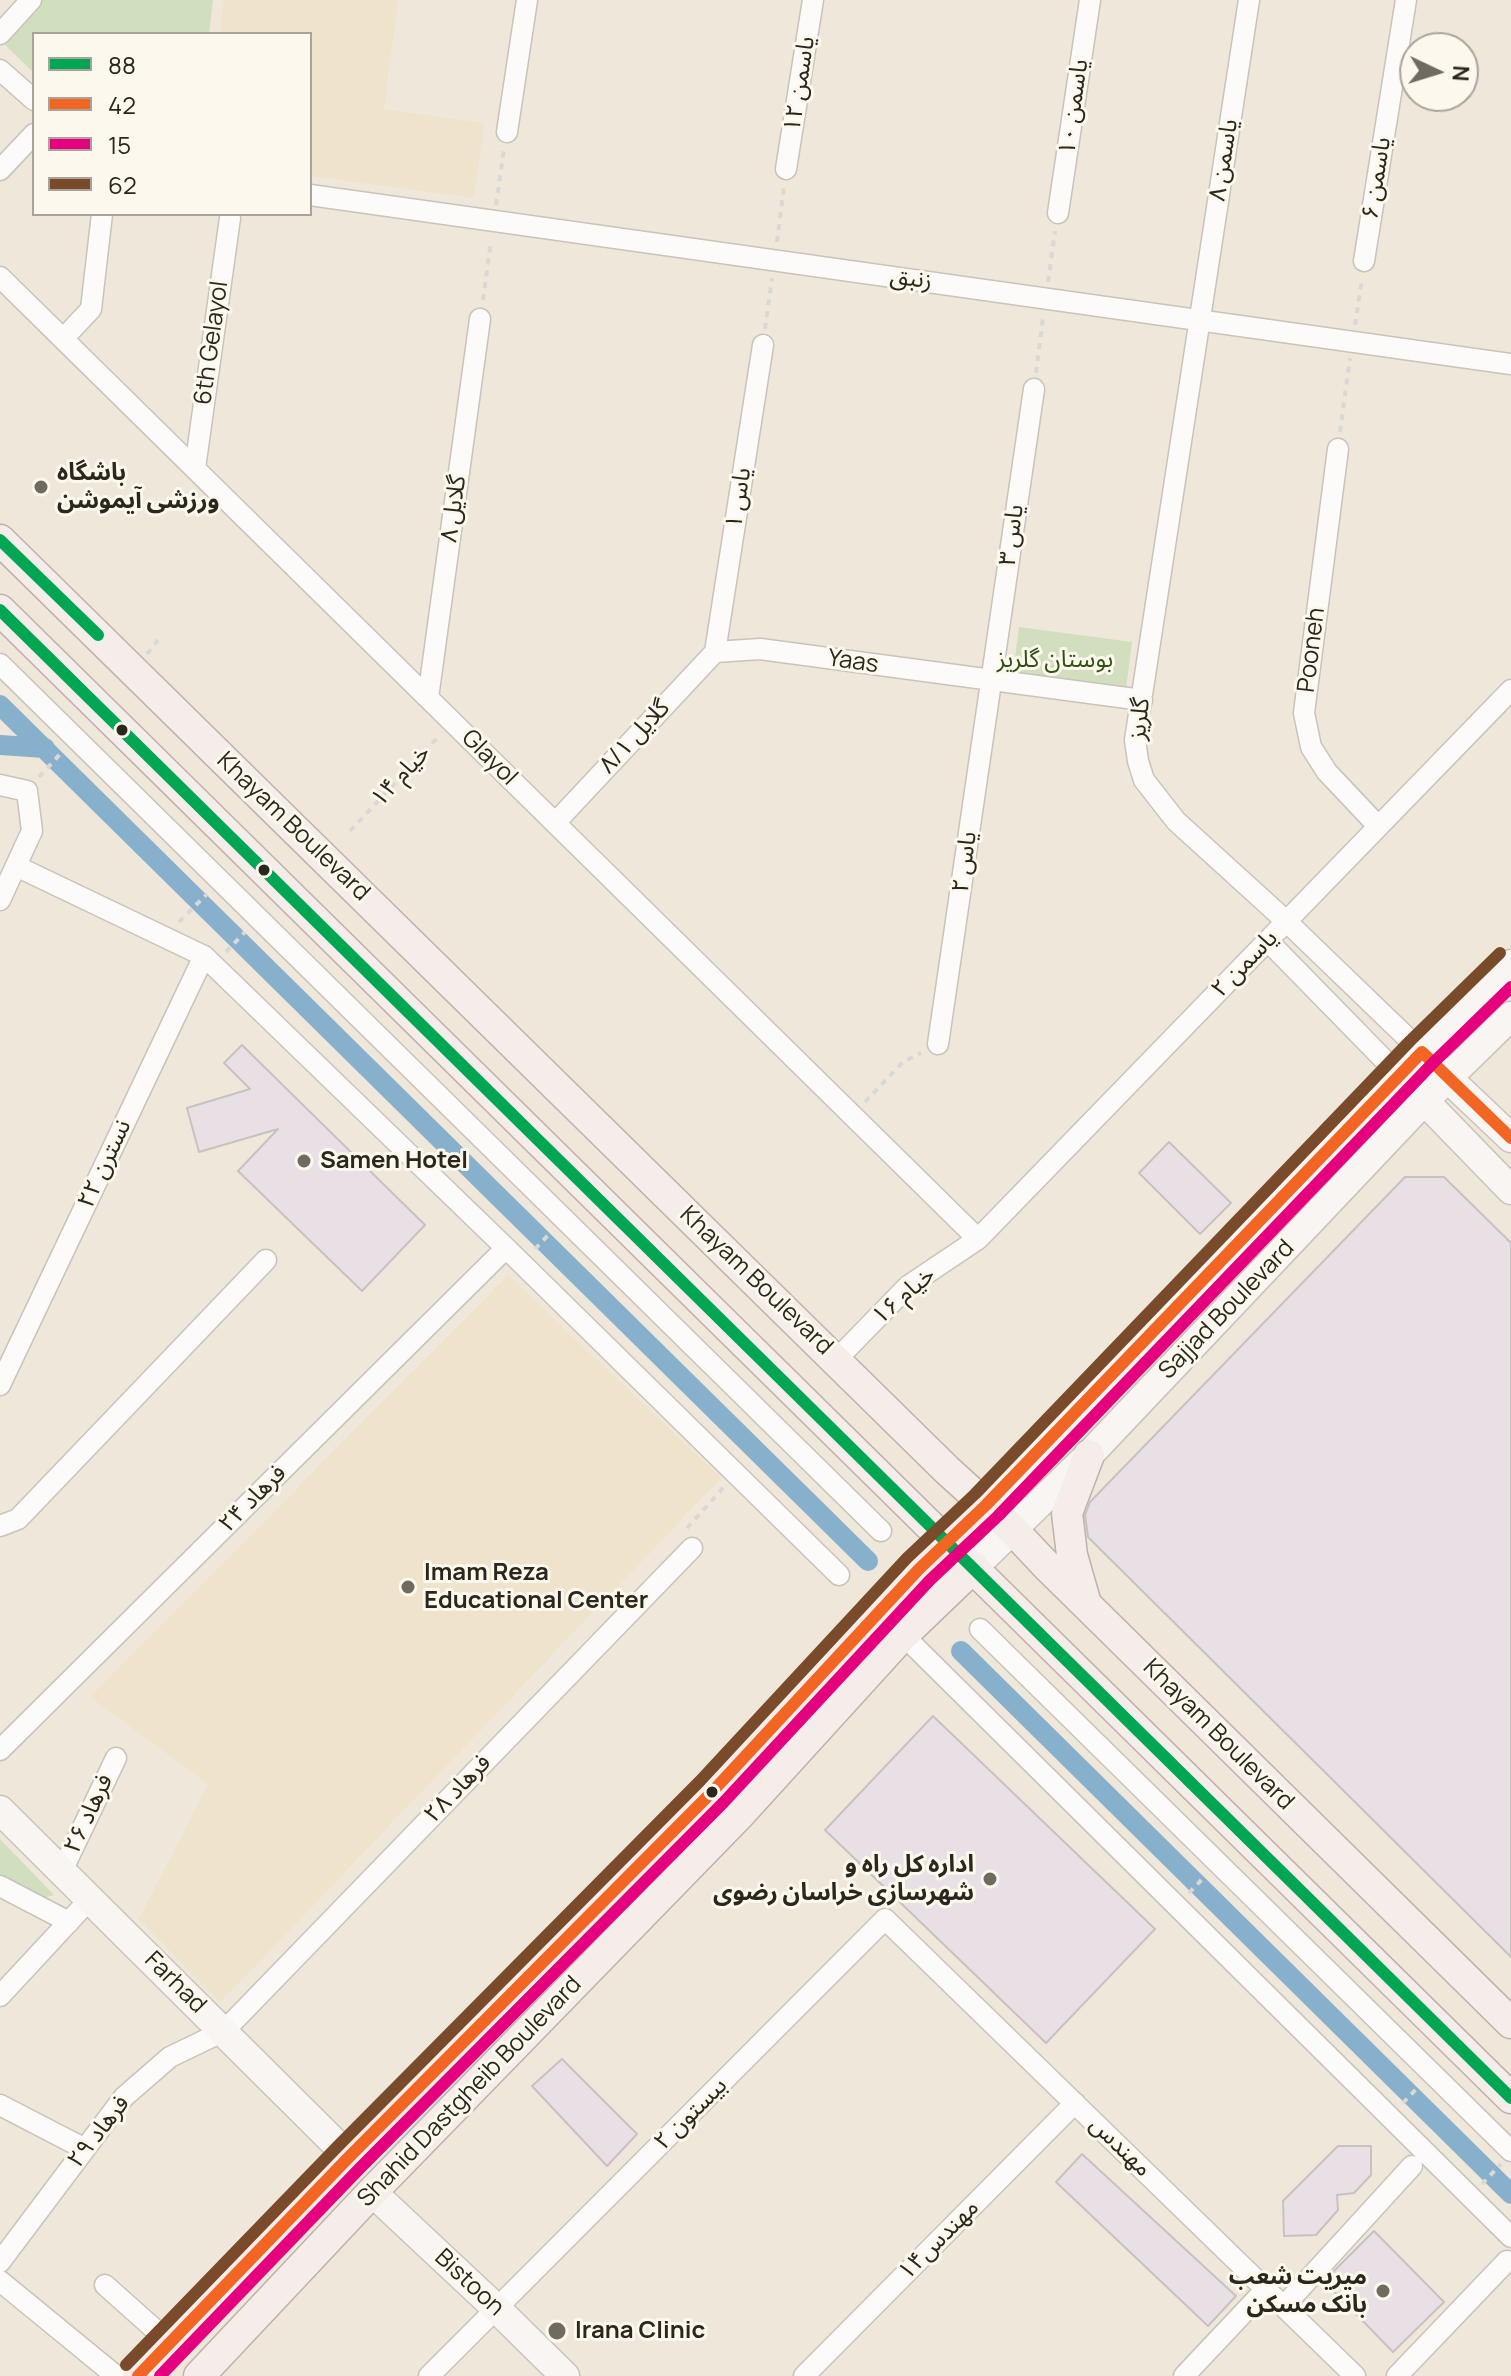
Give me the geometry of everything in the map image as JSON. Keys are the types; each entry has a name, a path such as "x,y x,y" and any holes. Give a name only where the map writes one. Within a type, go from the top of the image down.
{"main road":[{"name":"Khayam Boulevard","path":"0,540 1013,1530 1511,2023"},
{"name":"Khayam Boulevard","path":"0,610 1511,2098"},
{"name":"Sajjad Boulevard","path":"986,1505 1422,1052 1511,964"},
{"name":"Sajjad Boulevard","path":"974,1567 1089,1455 1424,1101 1511,1016"},
{"path":"458,1059 474,1063 489,1056 497,1042 495,1025"},
{"path":"1422,1052 1511,1138"},
{"path":"1400,1076 1511,1190"},
{"path":"1087,1606 1072,1555 1067,1513 1089,1455"},
{"name":"Shahid Dastgheib Boulevard","path":"138,2376 349,2157 712,1792 946,1542 986,1505"},
{"name":"Shahid Dastgheib Boulevard","path":"199,2376 372,2192 741,1813 903,1635 974,1567"},
{"name":"Farhad","path":"0,1810 349,2157"},
{"name":"Bistoon","path":"372,2192 565,2376"}],"street":[{"path":"0,34 31,0"},
{"path":"507,132 527,0"},
{"name":"یاسمن ۱۲","path":"786,169 813,0"},
{"name":"یاسمن ۱۰","path":"1058,213 1090,0"},
{"name":"یاسمن ۸","path":"1200,320 1249,0"},
{"name":"یاسمن ۶","path":"1364,261 1406,0"},
{"path":"0,70 32,98"},
{"path":"0,170 32,136"},
{"name":"زنبق","path":"312,195 1511,364"},
{"path":"63,339 91,309 102,216"},
{"name":"6th Gelayol","path":"195,468 230,218"},
{"name":"Glayol","path":"0,277 978,1239"},
{"name":"گلایل ۸","path":"428,698 480,319"},
{"name":"گلریز","path":"1200,320 1135,740 1138,761 1150,789 1176,821 1286,921 1422,1052"},
{"name":"یاس ۱","path":"715,652 763,345"},
{"name":"یاس ۳","path":"991,680 1034,389"},
{"name":"Pooneh","path":"1338,449 1304,713 1311,747 1327,772 1378,826"},
{"name":"Yaas","path":"715,652 760,649 1142,700"},
{"name":"گلایل ۸/۱","path":"555,823 715,652"},
{"path":"0,664 881,1531"},
{"name":"یاس ۲","path":"938,1044 991,680"},
{"name":"یاسمن ۲","path":"978,1239 1511,690"},
{"path":"0,785 27,791 32,831 0,900"},
{"path":"16,866 209,961 839,1575"},
{"path":"1268,941 1400,1076"},
{"name":"نسترن ۲۲","path":"2,1375 209,961"},
{"name":"خیام ۱۶","path":"836,1360 908,1286 978,1239"},
{"name":"فرهاد ۲۴","path":"0,1750 514,1255"},
{"path":"0,1526 18,1519 266,1260"},
{"name":"فرهاد ۲۸","path":"224,2031 692,1548"},
{"path":"980,1629 1511,2153"},
{"path":"903,1635 1511,2237"},
{"name":"فرهاد ۲۶","path":"62,1871 116,1758"},
{"path":"0,1886 69,1922"},
{"path":"0,1995 90,1899"},
{"name":"مهندس","path":"885,1919 1355,2376"},
{"name":"بیستون ۲","path":"429,2376 885,1919"},
{"name":"فرهاد ۲۹","path":"0,2262 124,2097 170,2057 224,2031"},
{"name":"مهندس۱۴","path":"804,2376 1075,2103"},
{"path":"0,2105 85,2149"},
{"path":"1284,2306 1412,2166"},
{"path":"1397,2376 1507,2261"},
{"path":"0,2281 116,2376"},
{"path":"105,2285 170,2343"},
{"path":"1184,2376 1266,2289"}],"path":[{"name":"خیام ۱۴","path":"350,831 452,722"},
{"path":"27,791 71,741"},
{"path":"164,937 220,881"},
{"path":"209,961 258,919"},
{"path":"853,1115 903,1062 938,1044"},
{"path":"514,1255 564,1219"},
{"path":"692,1548 685,1530 736,1473"},
{"path":"1176,1905 1218,1863"},
{"path":"1390,2118 1431,2073"},
{"path":"1470,2197 1511,2153"}],"shaded area":[{"path":"224,0 398,0 384,109 484,123 474,198 312,176 312,32 220,32"},
{"name":"Imam Reza Educational Center","path":"508,1275 721,1478 220,2003 139,1919 208,1784 90,1697"}],"green space":[{"path":"28,0 213,0 209,32 32,32 32,71 0,40"},
{"name":"بوستان گلریز","path":"1019,627 1132,642 1125,697 1012,682"},
{"path":"0,1839 54,1895 37,1900 0,1880"}],"building":[{"name":"Samen Hotel","path":"242,1045 425,1225 362,1291 238,1171 278,1129 199,1152 187,1108 250,1089 224,1063"},
{"path":"1169,1142 1231,1203 1200,1234 1139,1173"},
{"path":"1405,1177 1444,1177 1511,1243 1511,1957 1088,1537 1085,1515 1090,1502"},
{"name":"اداره کل راه و شهرسازی خراسان رضوی","path":"933,1716 1155,1929 1046,2043 825,1830"},
{"path":"562,2059 637,2134 607,2166 532,2086"},
{"path":"1338,2146 1371,2146 1371,2175 1354,2193 1337,2195 1338,2210 1316,2235 1284,2236 1283,2201"},
{"path":"1082,2154 1236,2296 1208,2326 1056,2182"},
{"name":"میریت شعب بانک مسکن","path":"1374,2231 1444,2302 1393,2352 1324,2281"}],"waterway":[{"path":"0,705 868,1561"},
{"path":"0,745 45,748"},
{"path":"961,1651 1511,2194"}],"transit line":[{"name":"88","path":"0,540 98,635"},
{"name":"88","path":"0,610 1511,2098"},
{"name":"62","path":"126,2365 700,1781 907,1558 975,1494 1410,1041 1500,953"},
{"name":"15","path":"160,2376 360,2168 723,1803 930,1580 998,1516 1433,1063 1511,987"},
{"name":"42","path":"138,2376 349,2157 712,1792 919,1569 986,1505 1422,1052 1511,1138"}],"place":[{"name":"باشگاه ورزشی آیموشن","path":"41,487"},
{"name":"Samen Hotel","path":"304,1161"},
{"name":"Imam Reza Educational Center","path":"408,1587"},
{"name":"اداره کل راه و شهرسازی خراسان رضوی","path":"990,1879"},
{"name":"میریت شعب بانک مسکن","path":"1383,2291"},
{"name":"Irana Clinic","path":"557,2331"}]}
